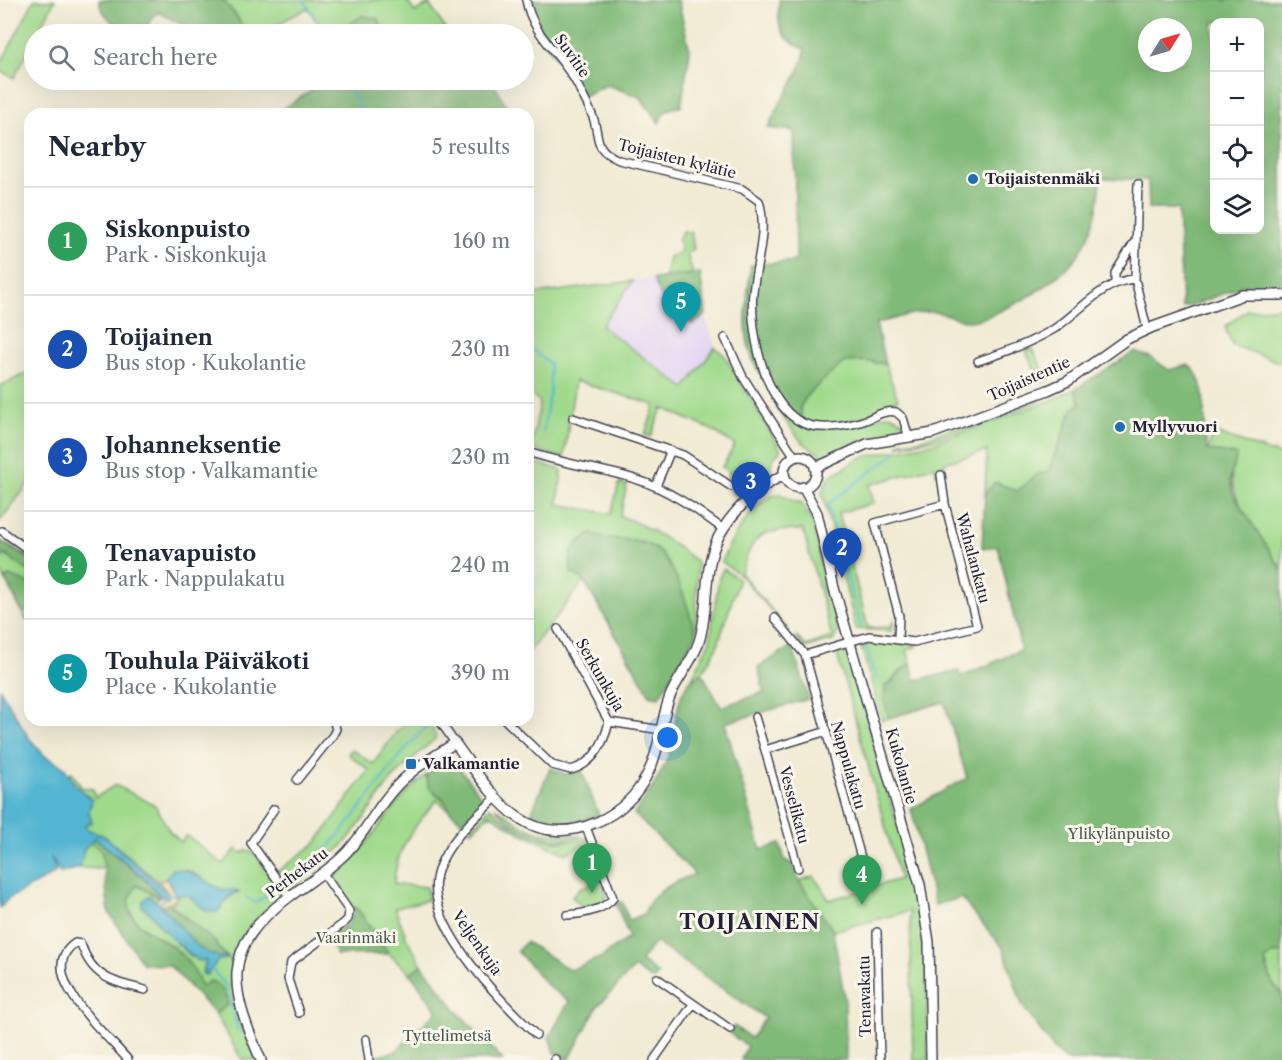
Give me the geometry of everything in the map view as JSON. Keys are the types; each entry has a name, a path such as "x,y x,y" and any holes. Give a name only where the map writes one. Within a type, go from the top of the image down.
{"street":[{"name":"Suvitie","path":"526,0 532,24"},
{"name":"Suvitie","path":"534,27 565,64 583,96"},
{"name":"Toijaisten kylätie","path":"583,96 594,122 598,144 607,154 697,180 742,189 759,201 762,221 753,294 753,318 768,383 778,402 809,425 827,427 854,424 885,411 896,412 903,418 909,438"},
{"path":"1138,184 1135,279 1147,329"},
{"path":"1114,281 1115,273 1135,240"},
{"path":"978,361 1009,351 1045,334 1114,281 1135,279"},
{"name":"Toijaistentie","path":"815,468 867,444 909,438 948,428 1058,386 1147,329 1243,295 1282,295"},
{"path":"725,338 743,376 795,457"},
{"path":"573,418 671,450 697,463 732,486"},
{"path":"656,486 671,450"},
{"path":"534,453 619,474 656,486 690,505 723,529"},
{"path":"795,457 807,458 815,468 814,479 803,487 791,485 784,475 786,464 795,457"},
{"path":"443,726 495,798 513,814 535,827 560,831 586,827 621,808 639,790 657,753 672,690 701,637 711,558 723,529 756,492 784,475"},
{"name":"Wahalankatu","path":"849,641 876,635 919,641 977,626 945,504 941,475"},
{"name":"Kukolantie","path":"803,487 817,513 849,641 920,885 929,942 931,1060"},
{"path":"898,639 899,616 875,523 945,504"},
{"path":"2,531 24,546"},
{"name":"Nappulakatu","path":"775,618 805,655 824,732 868,883"},
{"name":"Serkunkuja","path":"558,628 609,722 662,730"},
{"path":"805,655 849,641"},
{"name":"Vesselikatu","path":"755,717 798,868"},
{"path":"511,726 552,765 571,770 591,759 604,738 609,722"},
{"path":"297,780 333,735 335,726"},
{"name":"Vesselikatu","path":"765,750 824,732"},
{"name":"Perhekatu","path":"261,1060 237,998 238,965 250,933 267,914 323,873 356,841 393,790 418,767 455,743"},
{"name":"Veljenkuja","path":"495,798 442,860 436,878 436,903 442,917 468,957 510,1010 536,1035"},
{"path":"274,809 251,843 289,896"},
{"path":"567,915 582,914 606,904 613,898 586,827"},
{"path":"299,1013 288,979 291,962 344,923 349,916 349,910 323,873"},
{"name":"Tenavakatu","path":"877,932 879,1060"},
{"path":"128,1060 81,1008 62,973 60,964 63,956 75,943 81,944 88,963 94,969 120,984 145,990"},
{"path":"657,978 730,1029"},
{"path":"654,1060 693,1004"},
{"path":"366,1039 369,1060"}],"shaded area":[{"path":"700,273 704,310 715,347 685,388 600,326 633,281"}],"green space":[{"path":"34,0 55,0 42,24 24,24 24,59 14,78 0,71 0,65"},
{"path":"99,0 223,0 241,24 181,24 158,12 148,24 115,24 100,6"},
{"path":"223,0 406,0 415,12 429,4 442,24 380,24 378,19 361,24 318,24 308,8 277,24 241,24"},
{"path":"526,0 678,0 690,51 681,107 667,111 659,123 640,97 607,85 583,96 532,24"},
{"path":"779,0 1282,0 1282,285 1242,286 1194,305 1182,307 1178,209 1149,209 1148,180 1101,178 1099,201 1088,238 1068,267 1054,280 1017,303 982,319 966,321 928,312 876,323 885,364 863,361 844,362 808,394 800,407 802,420 767,384 756,367 747,334 746,314 751,265 796,261 794,131 768,128 795,79 805,49 785,36 779,24"},
{"path":"362,16 378,19 380,24 350,24"},
{"path":"312,90 497,90 508,108 284,108"},
{"path":"683,231 691,232 694,249 687,254 693,274 665,277 669,257 681,252 678,239"},
{"path":"700,273 706,315 693,324 667,309 653,279"},
{"path":"633,281 601,326 685,388 715,347 725,356 781,450 772,460 770,475 743,500 732,491 737,485 728,478 729,472 722,467 735,445 712,430 662,408 651,437 645,435 655,405 575,381 564,458 534,450 534,433 540,402 534,397 534,294"},
{"path":"1282,307 1282,363 1232,345 1225,327 1247,310"},
{"path":"1032,348 1048,380 1041,383 1026,351"},
{"name":"Ylikylänpuisto","path":"1134,352 1150,357 1169,370 1189,365 1196,372 1203,393 1207,450 1237,455 1230,479 1233,494 1282,570 1282,953 1273,954 1265,961 1272,983 1282,994 1282,1060 1065,1060 1052,1047 1022,1005 1003,948 961,898 935,905 911,809 967,778 944,702 889,718 884,701 885,686 911,664 915,680 959,671 961,677 1021,650 998,546 982,548 985,494 995,482 1017,491 1038,474 1048,472 1073,408 1081,404 1075,389"},
{"path":"863,361 885,364 898,399 852,420 815,423 802,420 800,407 808,394 844,362"},
{"path":"24,375 24,490 0,521 0,386"},
{"path":"1075,389 1081,405 1073,408 1048,472 1038,474 1017,492 995,482 985,494 987,451 944,463 945,472 936,474 935,466 869,485 874,503 838,513 868,628 890,627 894,620 892,631 856,629 822,492 829,477 862,457 934,443 1049,401"},
{"path":"1037,398 1040,401 939,438 899,445 899,443 919,440"},
{"path":"779,406 814,429 891,414 901,420 903,426 894,436 858,442 824,458 801,441 776,408"},
{"path":"1212,432 1282,456 1282,570 1241,506 1232,479 1232,466 1208,450"},
{"path":"534,462 562,470 558,504 611,514 619,483 627,485 620,516 660,536 697,562 696,635 659,697 650,695 584,581 534,645"},
{"path":"780,494 795,502 801,502 812,521 819,548 823,589 831,603 838,632 833,641 803,648 795,636 806,646 832,637 803,530 777,531 761,536 751,548 741,573 789,631 740,575 722,562 737,532 753,511 771,497"},
{"path":"592,534 606,538 637,541 651,546 668,562 680,586 696,635 659,697 650,695 584,580 571,573 570,559 573,549 580,541"},
{"path":"0,541 24,554 24,616 0,570"},
{"path":"0,541 24,555 24,568 5,555 0,558"},
{"path":"723,569 739,579 717,647 702,673 691,681 710,640 719,578"},
{"path":"9,576 24,582 23,613 5,579"},
{"path":"873,638 916,645 907,650 911,664 893,680 887,695 889,718 882,720 862,650 864,641"},
{"path":"792,646 809,699 725,723 761,850 780,844 785,860 794,865 799,881 833,931 845,1001 846,1060 741,1060 747,1046 729,1033 734,1026 751,1038 765,1018 655,942 641,961 658,974 653,980 634,968 597,1007 569,1060 554,1052 549,1037 569,1001 550,988 517,951 526,942 570,970 600,958 629,937 616,904 622,902 629,920 644,914 652,900 664,889 695,874 634,814 668,757 681,695 693,678 702,673 721,707 764,692 758,667"},
{"path":"844,650 848,655 916,889 926,963 928,1060 913,1060 910,911 833,931 799,881 814,876 829,900 900,879 836,651"},
{"path":"403,726 431,726 436,738 392,779 343,845 265,910 249,928 237,949 231,972 233,1000 240,1023 257,1060 242,1060 215,1014 228,1005 201,987 198,978 175,948 138,924 128,906 131,893 137,885 158,897 156,901 149,896 144,908 150,910 191,956 198,961 206,960 202,972 204,975 218,960 229,958 171,904 177,899 177,895 188,895 211,912 239,892 237,890 219,889 188,870 183,870 159,882 117,847 102,851 105,869 80,868 60,873 68,774 72,772 81,787 93,789 95,798 115,785 155,805 170,832 181,842 186,835 223,864 236,849 242,853 247,850 255,854 271,876 316,843 369,770 348,754 352,749 373,764 397,731"},
{"path":"451,757 483,799 463,823 451,812 442,797 429,788 426,775"},
{"path":"550,768 565,774 582,771 599,815 559,826 530,816"},
{"path":"426,775 435,794 448,803 451,812 437,800 408,838 395,871 394,884 427,887 428,900 395,908 407,939 422,965 410,973 389,954 356,907 352,910 332,880 357,855 400,799"},
{"path":"490,807 511,825 534,836 560,841 587,838 590,847 582,845 566,854 520,833 490,814 471,831"},
{"path":"495,807 524,826 539,832 582,836 558,839 534,834 513,823"},
{"path":"95,838 160,893 158,897 137,885 130,897 129,907 132,916 188,961 201,987 210,981 217,984 224,993 228,1005 215,1014 169,965 143,964 109,913 102,851 90,842"},
{"path":"603,879 607,899 584,908 572,897 580,888"},
{"path":"166,902 213,940 226,957 211,957 179,930 163,909"},
{"name":"Vaarinmäki","path":"356,907 389,954 336,955 329,938 349,923"},
{"path":"1282,953 1282,994 1272,983 1265,961 1273,954"},
{"name":"Tyttelimetsä","path":"422,965 457,1011 503,1060 375,1060 376,1056 395,1052 437,1011 410,973"}],"sand":[{"path":"166,878 177,899 163,906 156,901 160,896 167,898 168,893 159,882"}],"water":[{"path":"0,689 29,738 45,756 64,767 76,786 92,800 89,812 92,823 85,824 87,829 106,837 170,895 167,898 160,896 145,878 95,838 84,849 80,868 60,873 51,857 56,871 54,874 8,899 0,908"},
{"path":"173,869 193,873 221,889 239,893 233,893 217,912 206,911 188,895 173,895 174,890 166,878"},
{"path":"148,896 159,904 201,949 229,959 218,960 207,975 203,974 206,960 199,961 184,949 162,928 149,911 142,907 142,902"}],"waterway":[{"path":"304,0 318,24"},
{"path":"350,90 360,108"},
{"path":"534,351 550,364 550,391 543,432"},
{"path":"861,627 828,504 896,453"},
{"path":"866,646 876,679"},
{"path":"287,883 328,848 410,744 427,726"},
{"path":"246,897 255,903 276,890"},
{"path":"160,904 165,898"},
{"path":"211,969 225,984 238,1030"}],"place":[{"name":"Toijaistenmäki","path":"973,179"},
{"name":"Touhula Päiväkoti","path":"681,332"},
{"name":"Myllyvuori","path":"1120,427"},
{"name":"Johanneksentie","path":"751,512"},
{"name":"Toijainen","path":"842,578"},
{"name":"Valkamantie","path":"411,764"},
{"name":"Siskonpuisto","path":"592,893"},
{"name":"Tenavapuisto","path":"862,905"}],"district":[{"name":"TOIJAINEN","path":"750,922"}]}
